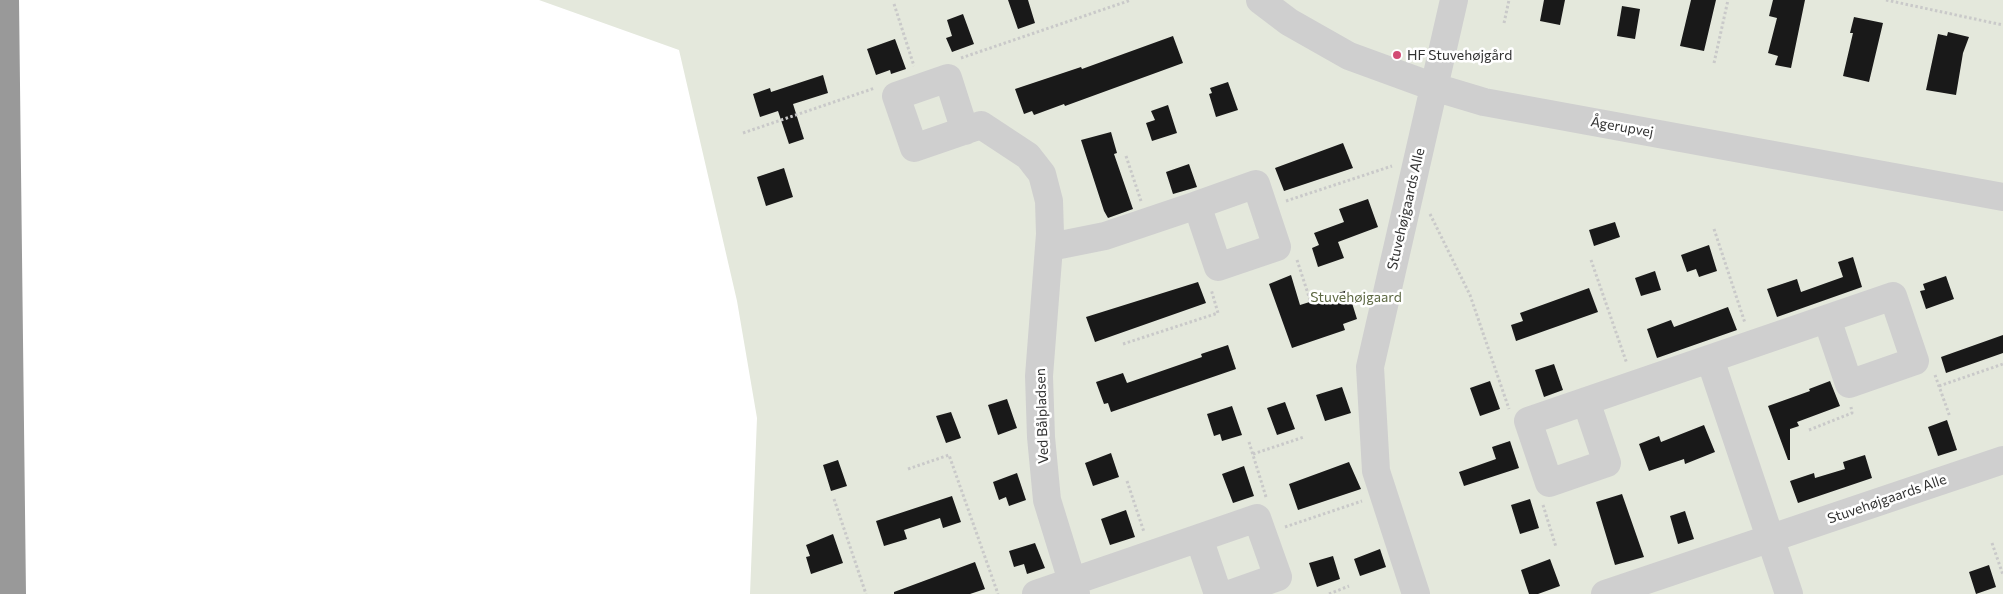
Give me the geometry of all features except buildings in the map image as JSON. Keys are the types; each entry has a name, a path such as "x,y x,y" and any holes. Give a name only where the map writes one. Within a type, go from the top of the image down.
{"highway":[{"path":"5,0 12,594"}],"street":[{"name":"Ågerupvej","path":"1260,0 1289,22 1349,56 1434,87 1484,102 2003,197"},
{"name":"Stuvehøjgaards Alle","path":"1416,594 1376,471 1370,367 1454,0"},
{"name":"Ved Bålpladsen","path":"965,130 948,78 896,96 914,148 981,125 1028,156 1042,174 1049,201 1050,247 1039,376 1041,437 1047,500 1074,588"},
{"path":"1050,247 1105,236 1256,184 1277,247 1218,268 1196,205"},
{"path":"1586,401 1607,463 1549,483 1528,422 1586,401 1893,296 1915,361 1849,384 1827,319"},
{"path":"1710,359 1789,594"},
{"name":"Stuvehøjgaards Alle","path":"1605,594 2003,460"},
{"path":"1036,594 1074,588 1152,554 1257,518 1278,577 1230,594"},
{"path":"1199,538 1218,594"}],"path":[{"path":"1504,23 1509,0"},
{"path":"1714,63 1728,0"},
{"path":"1886,0 2003,25"},
{"path":"894,4 922,87"},
{"path":"1126,156 1148,221"},
{"path":"1264,208 1415,170 1470,295 1506,404 1512,414 1528,422"},
{"path":"1714,229 1752,344"},
{"path":"1277,247 1297,260 1311,303"},
{"path":"1591,260 1634,385"},
{"path":"1123,344 1218,313 1208,281 1218,268"},
{"path":"1914,359 1928,355 1950,418"},
{"path":"1939,386 2003,364"},
{"path":"1809,430 1852,413 1848,396 1856,382"},
{"path":"1253,454 1304,437"},
{"path":"1249,442 1268,505 1260,527"},
{"path":"908,469 949,455 998,594"},
{"path":"1127,481 1152,554"},
{"path":"1549,483 1542,502 1556,547"},
{"path":"1260,527 1383,494"},
{"path":"834,499 866,594"},
{"path":"1992,543 2003,575"},
{"path":"1329,594 1349,586"}],"green space":[{"name":"Stuvehøjgaard","path":"539,0 2003,0 2003,594 750,594 757,418 737,301 679,50"}],"place":[{"name":"HF Stuvehøjgård","path":"1397,55"}]}
